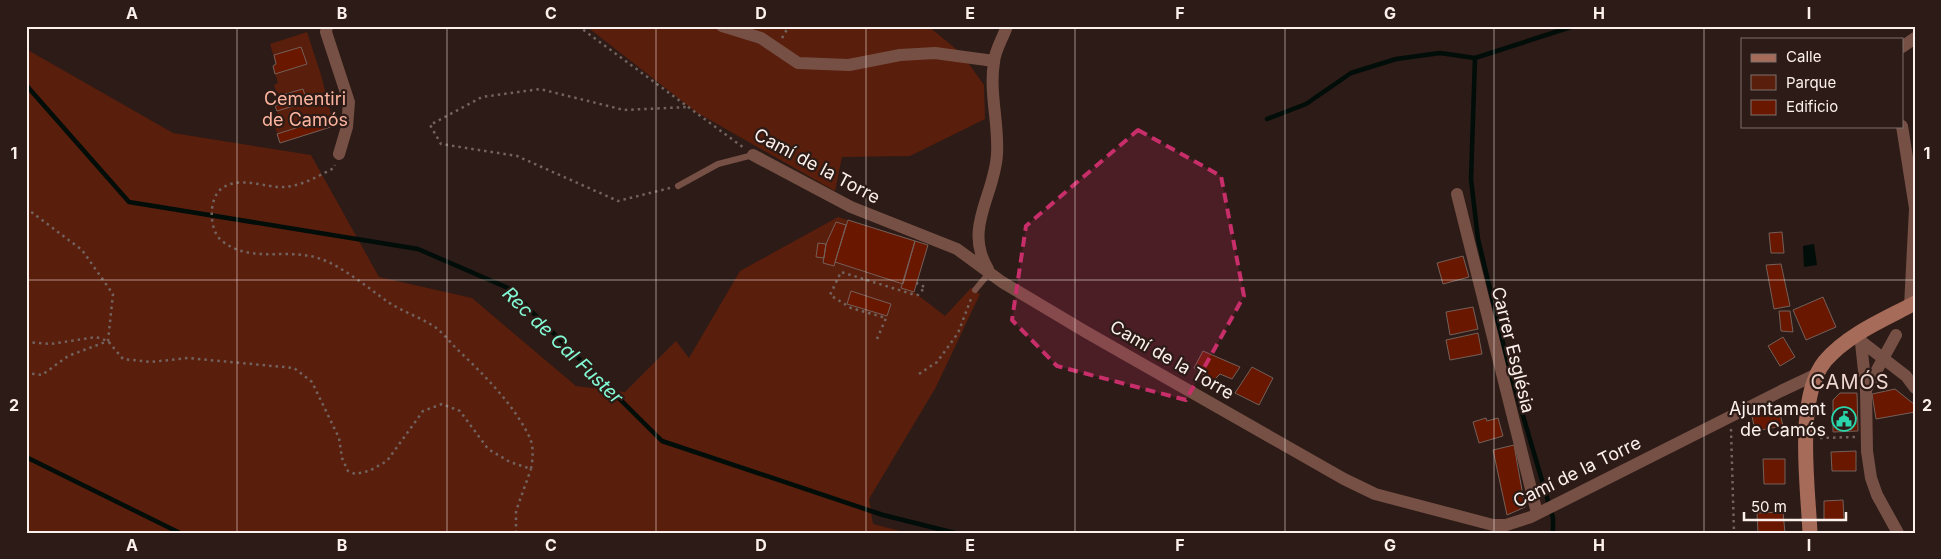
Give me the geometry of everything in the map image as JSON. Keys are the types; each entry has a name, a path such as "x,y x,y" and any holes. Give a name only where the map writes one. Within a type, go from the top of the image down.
{"street":[{"path":"327,26 326,32 349,102 347,127 339,154"},
{"path":"722,26 761,38 798,63 849,65 900,55 935,53 994,61"},
{"path":"990,272 979,249 979,220 988,195 997,156 993,90 994,61 1007,26"},
{"path":"1904,46 1915,38"},
{"path":"1810,533 1806,426 1809,397 1817,374 1825,361 1834,352 1861,338 1912,304 1915,208 1902,128"},
{"name":"Camí de la Torre","path":"753,155 851,206 957,249 1002,282 1086,332 1344,479 1375,494 1493,529 1532,517 1781,390 1817,374"},
{"name":"Carrer Església","path":"1457,194 1537,513"},
{"path":"1866,390 1896,334"},
{"path":"1861,338 1906,376 1915,388"},
{"path":"1861,338 1866,390 1866,436 1871,478 1877,496 1898,533"},
{"path":"1781,390 1809,397"}],"lane":[{"path":"678,186 718,164 753,155"},
{"path":"975,290 990,272"}],"path":[{"name":"Camí de la Torre","path":"578,26 753,155"},
{"path":"678,186 618,201 517,156 441,144 430,125 482,97 540,89 624,110 688,107"},
{"path":"339,154 334,168 310,181 285,187 240,183 228,185 220,190 214,203 211,223 220,240 237,249 254,254 311,256 338,267 391,304 435,328 482,373 509,405 530,437 533,454 531,469 516,511 516,533"},
{"path":"26,208 82,250 113,294 108,342"},
{"path":"877,339 886,318 851,308 830,295 841,272 918,295 925,287 916,283"},
{"path":"919,374 937,362 958,332 975,290"},
{"path":"26,342 51,344 96,337 108,342 123,359 151,362 188,358 294,368 312,382 339,438 342,458 348,471 355,474 369,471 387,461 423,411 442,404 460,411 488,449 510,462 531,469"},
{"path":"26,373 42,375 68,356 108,342"},
{"path":"1730,416 1734,533"},
{"path":"1806,439 1866,436"}],"highlighted area":[{"path":"1138,130 1221,176 1244,296 1186,400 1057,366 1012,320 1026,226"}],"green space":[{"path":"586,26 928,26 961,53 984,85 985,119 910,156 842,157 835,191 696,112"},
{"name":"Cementiri de Camós","path":"307,32 321,75 334,126 280,143 274,123 280,121 275,106 280,104 274,85 278,83 273,66 276,64 270,44"},
{"path":"26,49 173,133 311,155 379,277 472,298 576,386 625,392 676,341 689,358 740,271 838,217 928,245 914,292 945,316 971,288 980,294 936,387 869,499 873,524 908,533 26,533"}],"shaded area":[{"path":"1814,244 1817,265 1804,267 1803,246"}],"building":[{"path":"301,47 307,64 275,74 273,66 276,64 274,55"},
{"path":"303,89 307,102 277,111 275,106 280,104 278,96"},
{"path":"331,117 334,126 280,143 277,134"},
{"path":"848,220 915,241 903,284 835,262"},
{"path":"836,222 846,225 834,266 823,263 826,244"},
{"path":"1782,232 1784,253 1771,253 1769,233"},
{"path":"915,241 928,245 914,292 901,288"},
{"path":"818,243 826,244 824,258 816,257"},
{"path":"1463,256 1469,277 1443,284 1437,263"},
{"path":"1781,264 1790,306 1774,309 1766,265"},
{"path":"851,291 891,304 887,316 847,304"},
{"path":"1823,297 1836,327 1806,340 1793,310"},
{"path":"1473,307 1478,329 1450,335 1446,312"},
{"path":"1779,311 1790,311 1793,332 1781,331"},
{"path":"1478,333 1482,354 1450,360 1446,340"},
{"path":"1783,337 1795,357 1780,366 1768,346"},
{"path":"1203,351 1240,367 1232,379 1220,374 1213,381 1194,368"},
{"path":"1252,367 1273,378 1259,405 1235,393"},
{"path":"1895,389 1915,405 1915,412 1876,419 1872,394"},
{"path":"1840,393 1857,393 1858,431 1833,432 1833,400"},
{"path":"1778,405 1783,426 1755,431 1751,411"},
{"path":"1486,418 1487,421 1498,418 1503,436 1479,443 1473,422"},
{"path":"1514,445 1525,507 1507,515 1493,450"},
{"path":"1856,451 1856,471 1832,471 1831,452"},
{"path":"1763,459 1785,459 1785,484 1764,484"},
{"path":"1843,500 1844,520 1824,520 1824,501"},
{"path":"1783,512 1785,533 1758,533 1757,513"}],"waterway":[{"path":"1267,119 1306,104 1351,73 1396,59 1440,53 1475,58 1574,26"},
{"path":"1475,58 1471,179 1478,239 1509,368 1553,518 1553,533"},
{"name":"Rec de Cal Fuster","path":"26,85 129,202 418,249 508,288 662,441 883,515 955,533"},
{"path":"26,457 180,533"}],"place":[{"name":"Ajuntament de Camós","path":"1844,419"}],"district":[{"name":"CAMÓS","path":"1850,382"}]}
